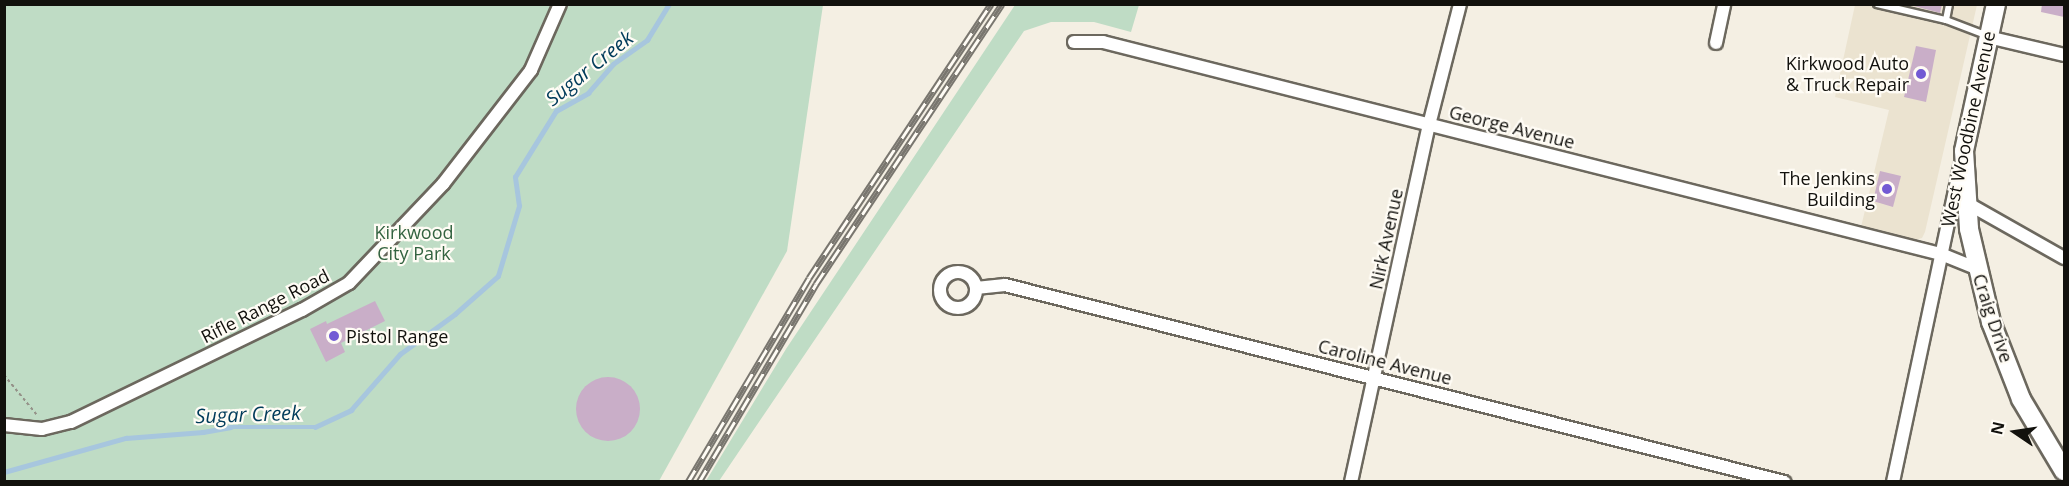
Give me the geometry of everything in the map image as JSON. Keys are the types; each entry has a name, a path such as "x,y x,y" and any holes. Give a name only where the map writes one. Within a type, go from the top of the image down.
{"street":[{"name":"Rifle Range Road","path":"4,425 45,428 70,422 302,310 349,283 443,184 531,70 560,4"},
{"name":"Nirk Avenue","path":"1351,482 1429,125 1460,4"},
{"path":"1716,43 1724,4"},
{"name":"West Woodbine Avenue","path":"1893,482 1995,4"},
{"path":"1988,37 2064,55"},
{"name":"George Avenue","path":"1074,42 1104,42 1941,254"},
{"name":"Craig Drive","path":"1964,151 1965,202 1976,268 1991,322 2021,399 2064,471"},
{"path":"1965,202 2064,258"},
{"path":"1941,254 1976,268"},
{"name":"Caroline Avenue","path":"976,288 1005,285 1784,482"}],"lane":[{"path":"1877,4 1946,20 1988,37"},
{"path":"1946,20 1950,4"}],"path":[{"path":"4,375 32,407 45,428"}],"shaded area":[{"path":"1855,5 1977,5 1925,232 1922,238 1915,240 1861,227 1889,110 1835,97"}],"green space":[{"name":"Kirkwood City Park","path":"4,5 823,5 787,251 659,481 5,481"},
{"path":"1015,5 1139,5 1131,32 1094,22 1051,22 1024,31 719,481 706,481 786,349"}],"building":[{"path":"1907,4 1942,4 1940,13"},
{"path":"2042,4 2064,4 2064,17 2041,12"},
{"name":"Kirkwood Auto & Truck Repair","path":"1916,46 1936,50 1926,102 1904,97"},
{"name":"The Jenkins Building","path":"1880,171 1901,176 1893,207 1873,201"},
{"name":"Pistol Range","path":"375,301 385,321 341,343 345,352 326,362 310,329 326,321 327,324"},
{"path":"608,377 626,383 634,391 640,409 634,427 626,435 608,441 590,435 582,427 576,409 582,391 590,383"}],"waterway":[{"name":"Sugar Creek","path":"4,472 126,438 203,432 231,427 315,427 351,410 400,354 455,314 498,276 519,206 515,177 556,111 588,93 613,64 647,40 669,4"}],"railway":[{"path":"688,482 809,278 991,4"},
{"path":"699,482 816,284 1002,4"}],"place":[{"name":"Kirkwood Auto & Truck Repair","path":"1921,74"},
{"name":"The Jenkins Building","path":"1887,189"},
{"name":"Pistol Range","path":"334,336"}]}
